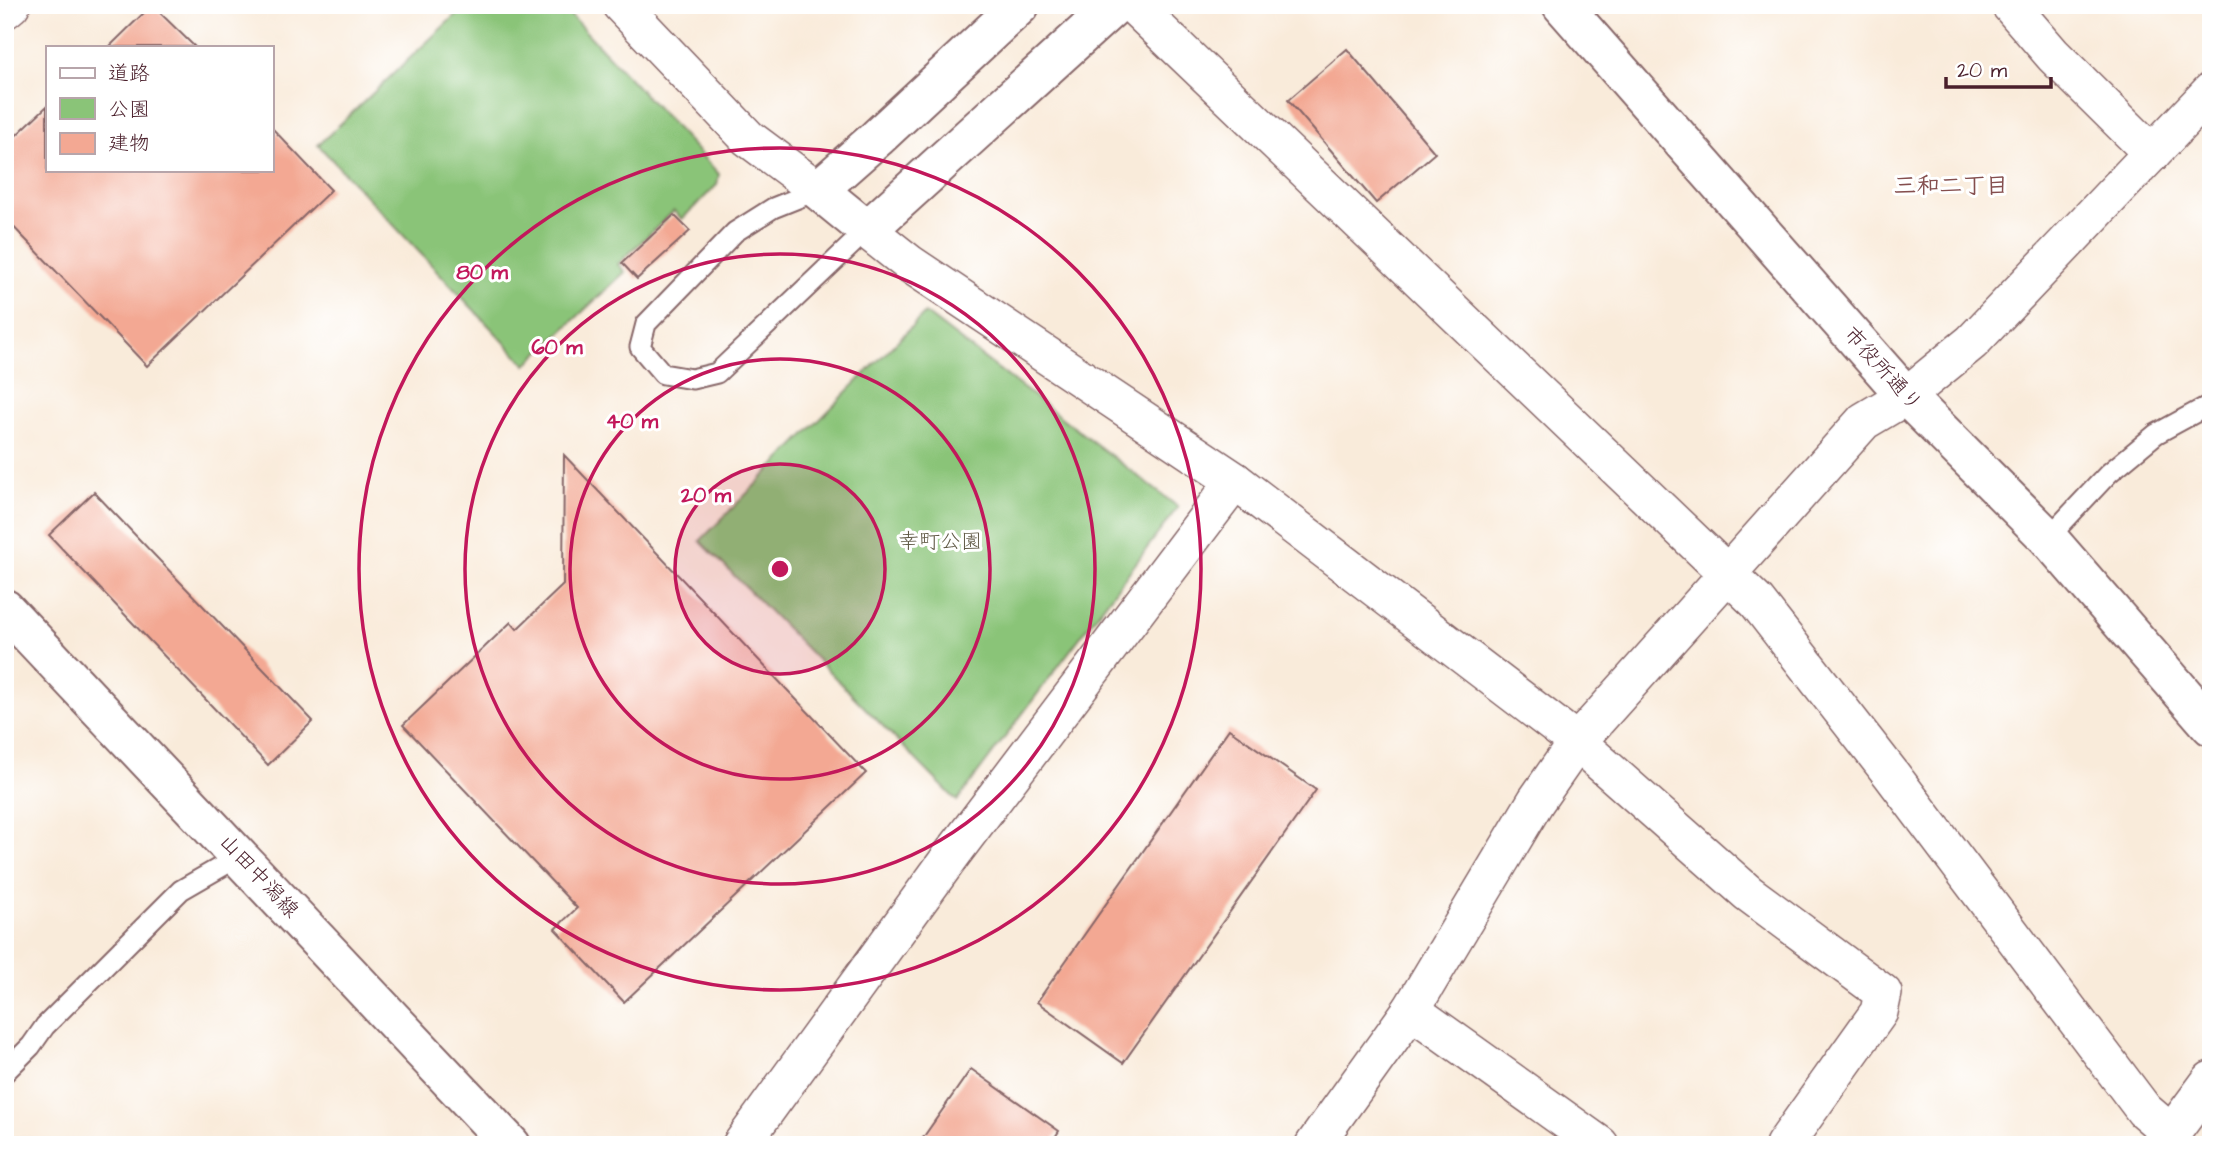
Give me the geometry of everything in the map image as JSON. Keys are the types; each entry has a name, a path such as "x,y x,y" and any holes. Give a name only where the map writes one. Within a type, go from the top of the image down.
{"street":[{"path":"5,10 10,5"},
{"path":"621,5 748,138 818,190 909,264 1235,481 1577,742 1748,893 1884,993 1879,1012 1784,1145"},
{"path":"818,190 1020,5"},
{"path":"867,230 1115,5"},
{"path":"1133,5 1757,603 1891,774 2168,1139 2211,1080"},
{"name":"市役所通り","path":"1562,5 1906,396 2048,538 2211,726"},
{"path":"2010,5 2053,55 2152,153"},
{"path":"1314,1145 1412,1010 1536,801 1577,742 1864,421 1906,396 1972,342 2211,91"},
{"path":"741,1145 953,853 1235,481"},
{"name":"山田中潟線","path":"5,609 511,1145"},
{"path":"1412,1010 1600,1145"}],"lane":[{"path":"818,190 773,208 735,232 646,324 639,347 663,374 692,379 717,373 867,230"},
{"path":"2048,538 2109,473 2156,434 2211,404"},
{"path":"5,1072 31,1046 45,1026 181,890 240,856"}],"green space":[{"path":"466,5 561,5 719,174 717,185 682,219 674,211 618,264 625,272 526,365 318,145"},
{"name":"幸町公園","path":"925,313 1178,507 957,801 700,541"}],"building":[{"path":"152,5 194,46 110,46"},
{"path":"1347,49 1435,153 1376,203 1288,100"},
{"path":"46,107 46,172 273,172 273,129 331,190 147,366 5,218 5,146"},
{"path":"674,215 690,231 637,279 622,263"},
{"path":"564,455 866,773 624,1002 555,929 577,908 403,725 511,622 517,629 563,585"},
{"path":"94,492 313,721 268,765 49,535"},
{"path":"1229,729 1316,790 1123,1063 1037,1002"},
{"path":"971,1069 1059,1131 1050,1145 918,1145"}],"district":[{"name":"三和二丁目","path":"1951,186"}]}
